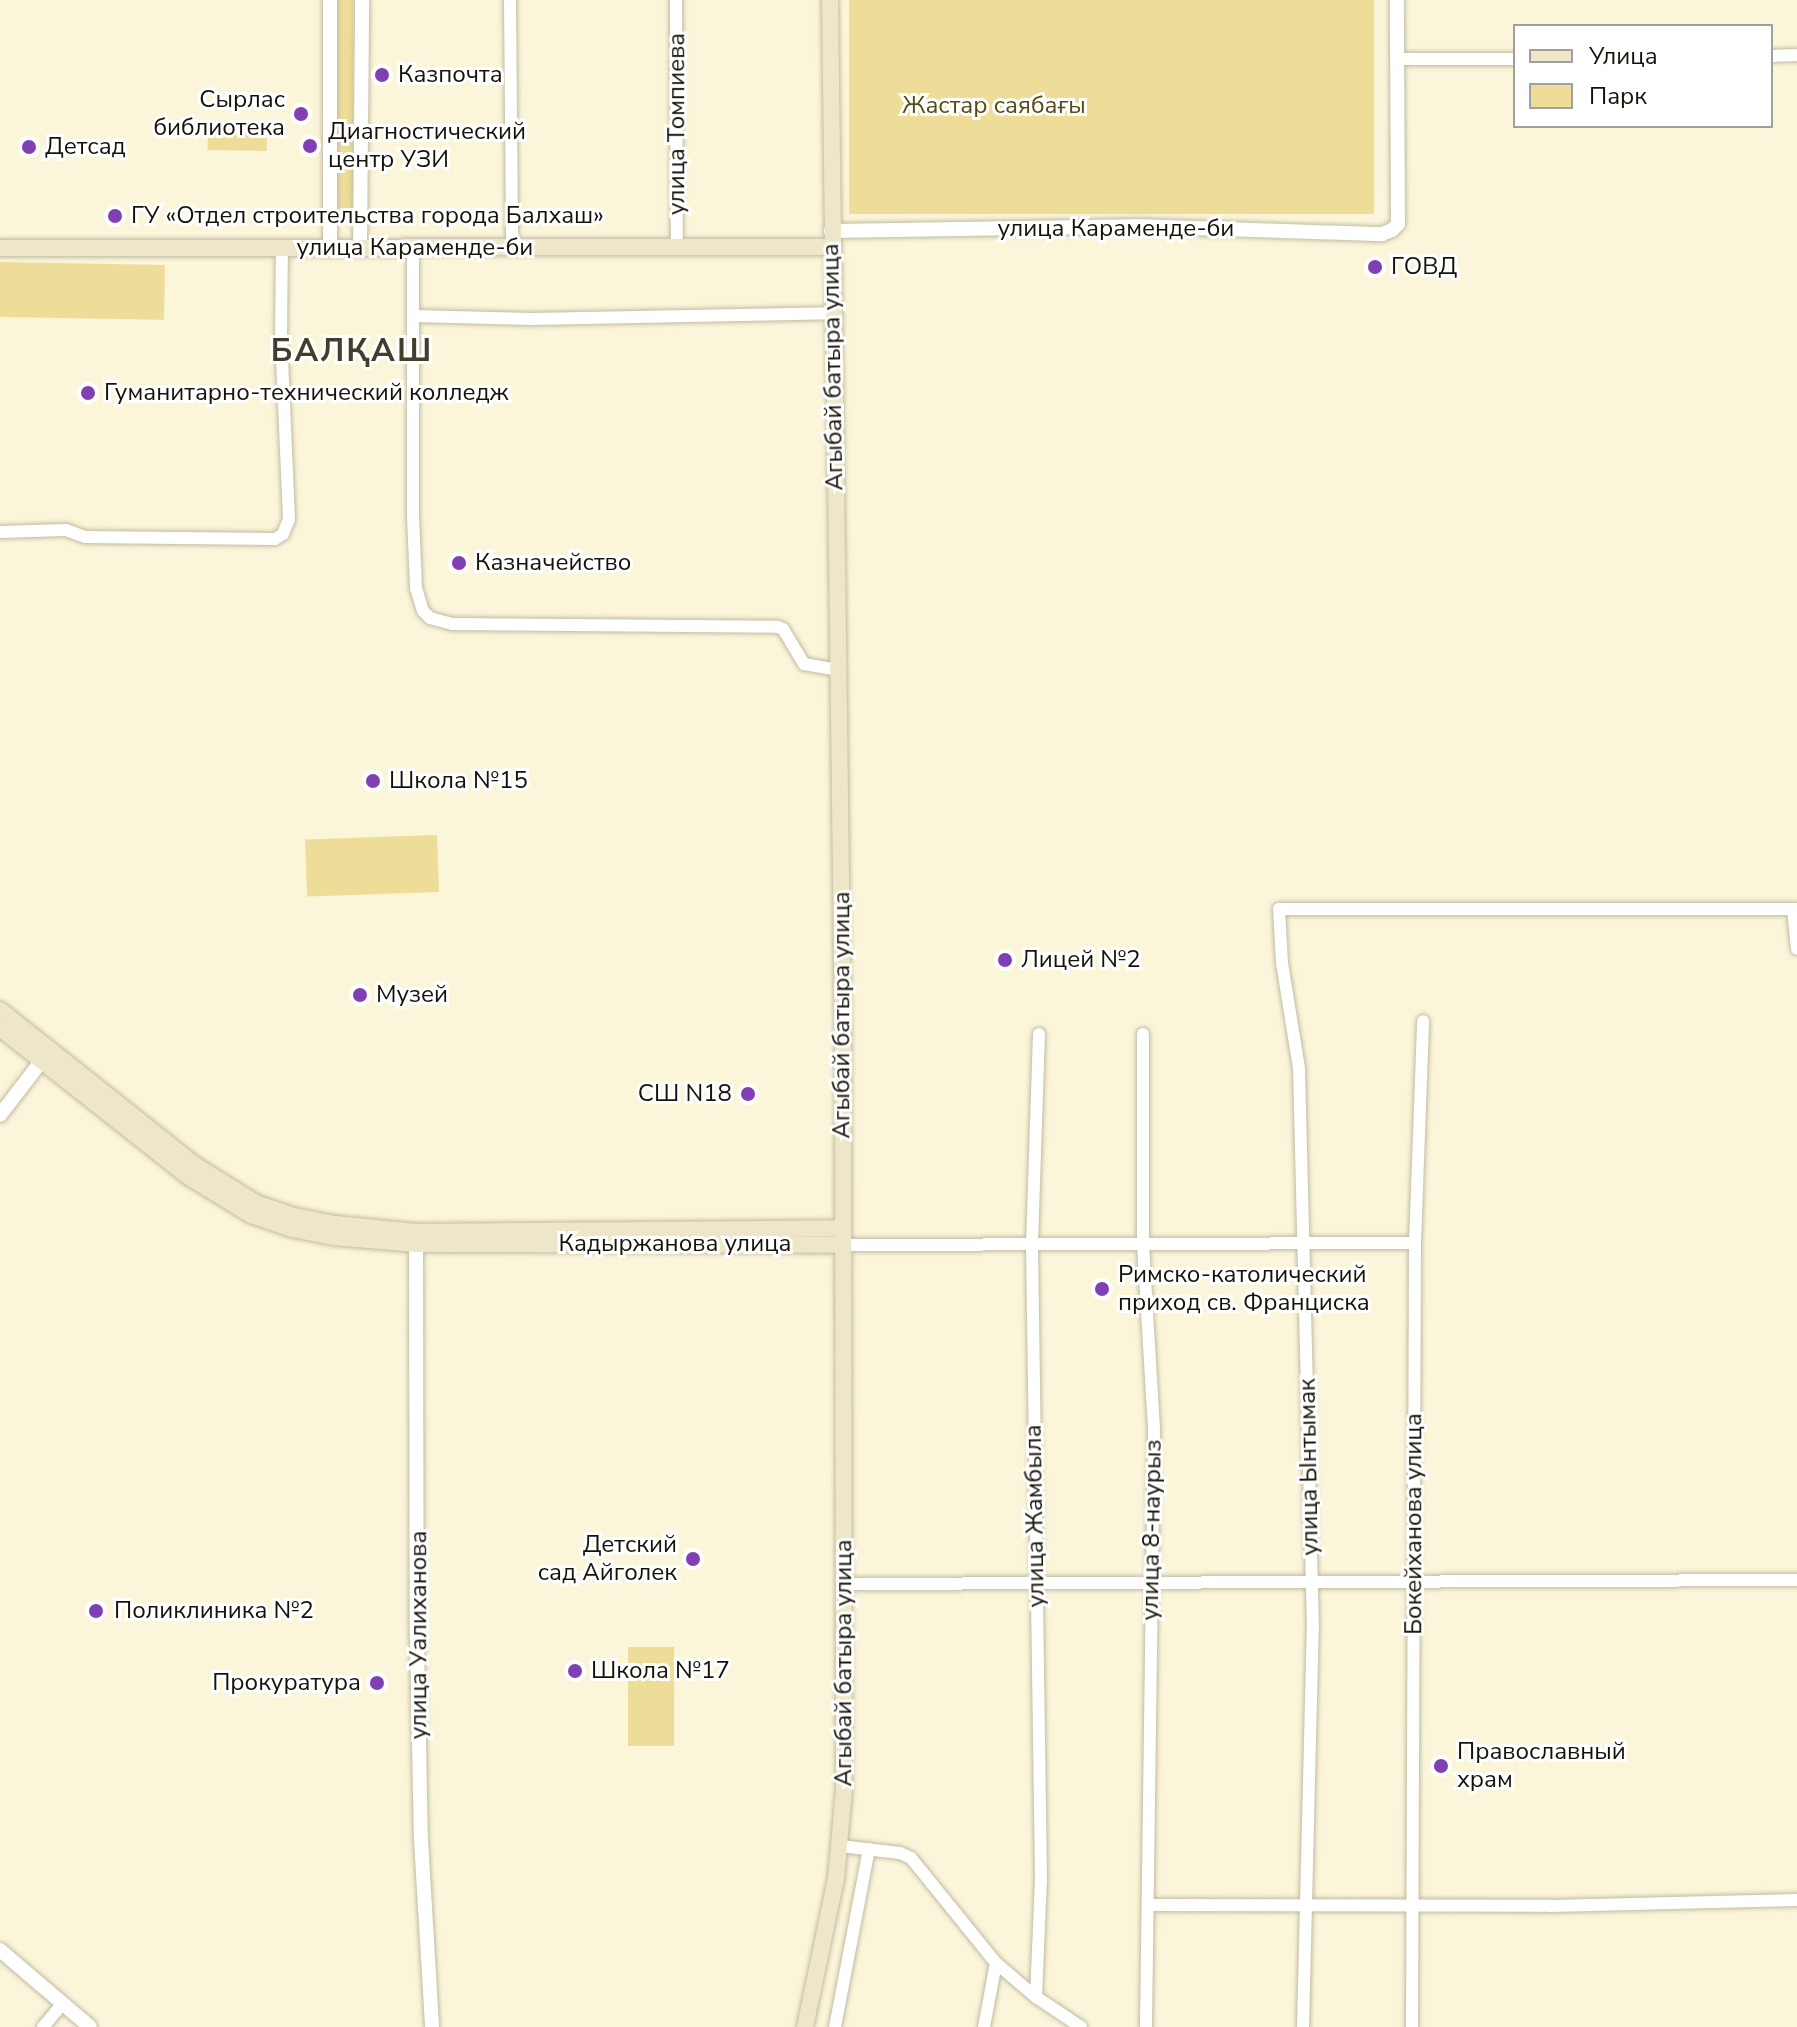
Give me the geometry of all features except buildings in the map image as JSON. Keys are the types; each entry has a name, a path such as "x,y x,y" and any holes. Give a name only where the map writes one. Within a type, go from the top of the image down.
{"main road":[{"name":"Агыбай батыра улица","path":"805,2027 840,1846 844,1790 843,1036 830,0"},
{"name":"улица Караменде-би","path":"0,248 677,248 831,239"},
{"name":"Кадыржанова улица","path":"0,1010 45,1056 189,1177 251,1215 292,1229 333,1237 841,1236"},
{"name":"Кадыржанова улица","path":"0,1028 45,1056"}],"street":[{"path":"330,0 330,248"},
{"path":"360,248 362,0"},
{"path":"510,0 512,248"},
{"name":"улица Томпиева","path":"676,0 677,248"},
{"path":"1397,0 1398,59 1513,59"},
{"path":"1773,56 1797,55"},
{"name":"улица Караменде-би","path":"831,239 1135,226 1382,234 1398,224 1398,59"},
{"path":"0,532 66,530 85,537 275,539 283,534 289,519 281,337 282,248"},
{"path":"413,248 416,588 420,605 430,618 452,624 778,627 804,664 837,670"},
{"path":"414,316 532,319 832,313"},
{"name":"улица Ынтымак","path":"1303,2027 1308,1905 1312,1583 1299,1068 1282,963 1279,909 1795,909"},
{"path":"1795,909 1797,949"},
{"name":"Бокейханова улица","path":"1412,2027 1415,1243 1423,1021"},
{"name":"улица Жамбыла","path":"1036,1997 1041,1880 1032,1244 1039,1034"},
{"name":"улица 8-наурыз","path":"1143,1034 1143,1244 1154,1429 1146,2027"},
{"path":"0,1115 45,1056"},
{"name":"Кадыржанова улица","path":"841,1236 1032,1244 1415,1243"},
{"name":"улица Уалиханова","path":"416,1238 421,1840 432,2027"},
{"path":"845,1584 1797,1580"},
{"path":"840,1846 911,1858 996,1963 1036,1997 1081,2027"},
{"path":"835,2027 869,1849"},
{"path":"1148,1905 1412,1906 1797,1900"},
{"path":"0,1950 90,2027"},
{"path":"984,2027 996,1963"},
{"path":"43,2027 63,2003"}],"green space":[{"path":"336,0 353,0 353,221 336,221"},
{"name":"Жастар саябағы","path":"849,0 1374,0 1374,214 849,214"},
{"path":"208,124 267,125 267,151 208,150"},
{"path":"0,262 165,265 164,320 0,317"},
{"path":"437,835 439,892 307,897 305,840"},
{"path":"628,1647 674,1647 674,1746 628,1746"}],"place":[{"name":"Казпочта","path":"382,75"},
{"name":"Сырлас библиотека","path":"301,114"},
{"name":"Диагностический центр УЗИ","path":"310,146"},
{"name":"Детсад","path":"29,147"},
{"name":"ГУ «Отдел строительства города Балхаш»","path":"115,216"},
{"name":"ГОВД","path":"1375,267"},
{"name":"Гуманитарно-технический колледж","path":"88,393"},
{"name":"Казначейство","path":"459,563"},
{"name":"Школа №15","path":"373,781"},
{"name":"Лицей №2","path":"1005,960"},
{"name":"Музей","path":"360,995"},
{"name":"СШ N18","path":"748,1094"},
{"name":"Римско-католический приход св. Франциска","path":"1102,1289"},
{"name":"Детский сад Айголек","path":"693,1559"},
{"name":"Поликлиника №2","path":"96,1611"},
{"name":"Школа №17","path":"575,1671"},
{"name":"Прокуратура","path":"377,1683"},
{"name":"Православный храм","path":"1441,1766"}],"district":[{"name":"БАЛҚАШ","path":"352,351"}]}
